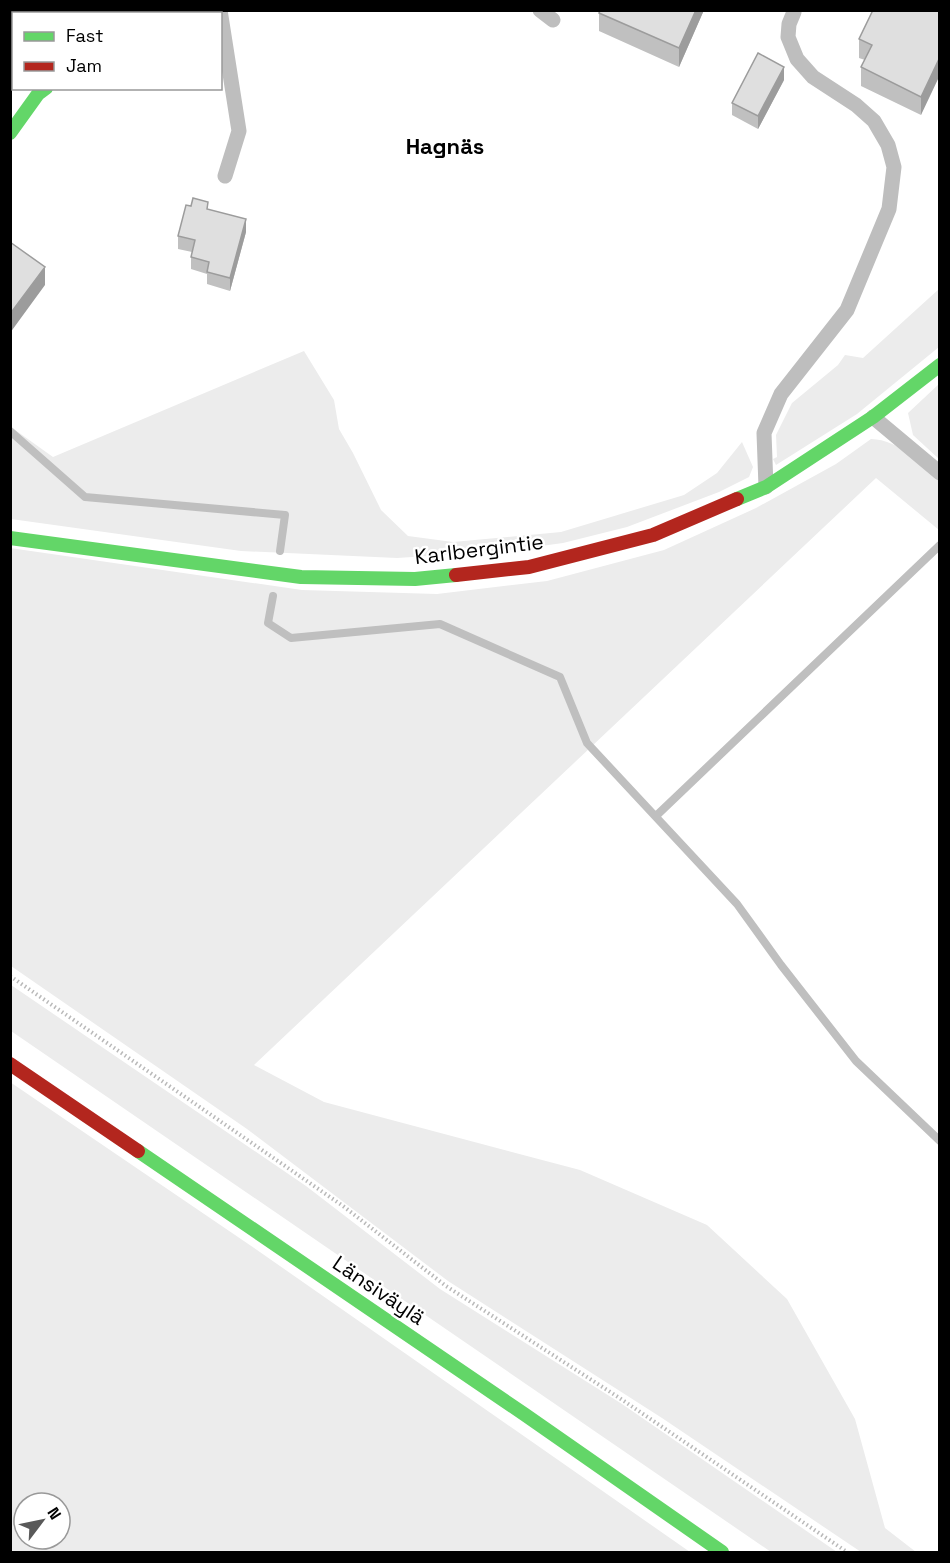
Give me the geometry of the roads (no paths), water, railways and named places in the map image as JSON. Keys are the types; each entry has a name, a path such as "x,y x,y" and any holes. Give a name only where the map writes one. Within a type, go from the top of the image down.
{"street":[{"path":"10,133 38,90"},
{"name":"Karlbergintie","path":"10,538 301,577 415,579 529,567 653,535 766,487 873,417 939,365"},
{"name":"Länsiväylä","path":"10,1064 722,1552"}],"lane":[{"path":"540,10 553,20"},
{"path":"766,487 764,433 781,394 847,310 889,209 894,167 888,145 874,121 856,105 813,77 797,59 788,37 789,24 794,12"},
{"path":"222,23 239,131 225,176"},
{"path":"873,417 939,473"}],"waterway":[{"path":"10,431 85,497 285,515 280,551"},
{"path":"656,816 940,545"},
{"path":"273,596 268,623 291,638 440,624 560,677 587,743 737,904 856,1061 940,1141"}],"district":[{"name":"Hagnäs","path":"445,146"}]}
